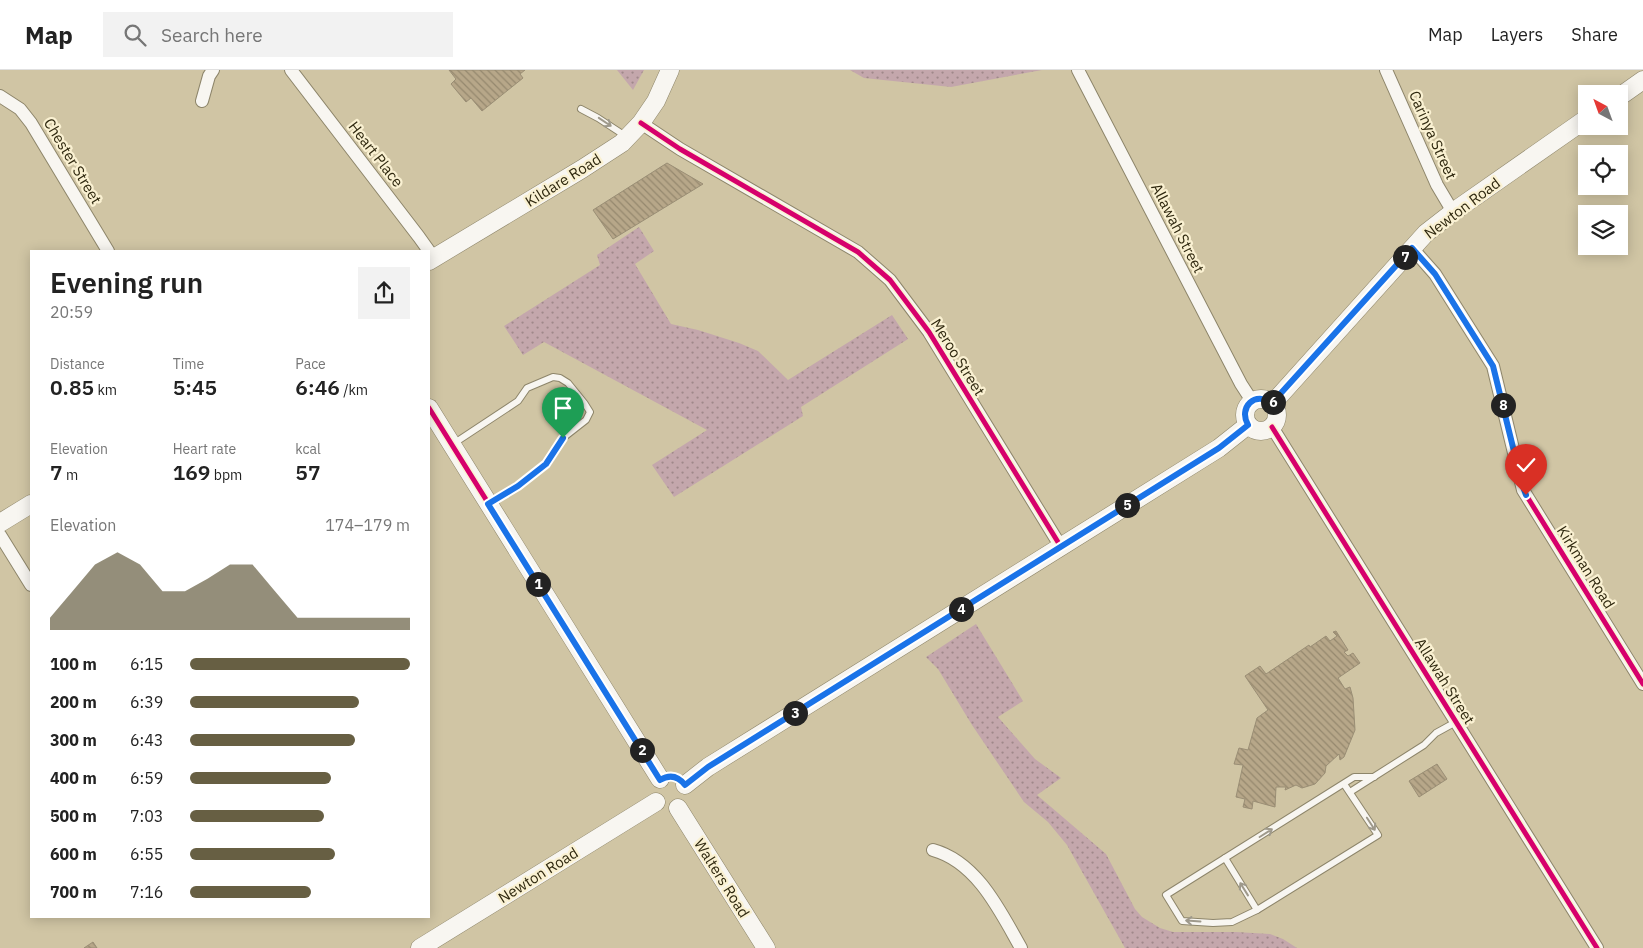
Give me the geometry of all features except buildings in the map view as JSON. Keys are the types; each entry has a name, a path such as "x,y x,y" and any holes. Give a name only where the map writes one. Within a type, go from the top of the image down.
{"main road":[{"name":"Kildare Road","path":"431,260 622,143 641,123 656,101 670,70"},
{"path":"1628,91 1643,80"},
{"name":"Newton Road","path":"1272,403 1426,233 1578,125"},
{"path":"1262,398 1276,406 1278,416 1272,427 1261,431 1248,425 1244,415 1248,404 1252,401 1262,398"},
{"path":"430,410 660,780"},
{"path":"685,785 724,757 1219,448 1248,425"},
{"path":"0,523 30,505"},
{"path":"674,776 685,785 687,790 685,800 678,808 668,810 656,802 654,787 660,780 674,776"},
{"name":"Newton Road","path":"420,948 656,802"},
{"name":"Walters Road","path":"678,808 766,948"}],"street":[{"path":"202,101 208,76 213,70"},
{"name":"Heart Place","path":"291,70 419,237 426,250"},
{"name":"Allawah Street","path":"1078,70 1241,384 1252,401"},
{"name":"Carinya Street","path":"1386,70 1437,185 1453,212"},
{"name":"Chester Street","path":"0,96 20,109 31,122 107,250"},
{"name":"Meroo Street","path":"641,123 680,149 858,252 890,280 929,332 1061,547"},
{"name":"Kirkman Road","path":"1412,248 1435,274 1493,366 1523,490 1643,684"},
{"name":"Allawah Street","path":"1272,427 1597,948"},
{"path":"0,535 30,583"},
{"path":"933,850 952,858 978,880 993,898 1021,948"}],"lane":[{"path":"581,109 627,138"},
{"path":"452,445 518,400 528,388 553,377 560,378 568,383 590,412 586,420 563,438 546,464 518,486 488,504"},
{"path":"1350,792 1424,745 1436,734 1456,722"},
{"path":"1344,784 1378,835 1257,910 1232,922 1182,921 1166,895 1354,777 1374,777"},
{"path":"1225,858 1257,910"}],"shaded area":[{"path":"617,70 644,70 633,90"},
{"path":"850,70 1042,70 951,87 864,78"},
{"path":"639,227 654,251 635,264 671,324 698,330 758,351 788,380 892,315 908,339 801,407 803,416 674,497 652,465 707,430 544,342 523,355 504,326 600,265 597,255"},
{"path":"976,624 1023,701 998,717 1035,759 1061,778 1037,795 1106,854 1135,909 1142,917 1160,928 1173,932 1270,934 1283,939 1297,948 1125,948 1067,845 1048,822 1024,802 972,725 938,669 926,657"}],"cycle path":[{"path":"641,123 680,149 858,252 890,280 929,332 1061,547"},
{"path":"1412,248 1435,274 1493,366 1523,490 1643,684"},
{"path":"430,410 660,779"},
{"path":"1272,427 1597,948"}],"route":[{"path":"563,438 546,464 504,496 488,504 660,780 664,777 674,776 685,785 708,767 1219,448 1248,425 1244,415 1248,404 1257,398 1262,398 1272,403 1412,248 1435,274 1496,372 1523,490 1526,495"}]}
